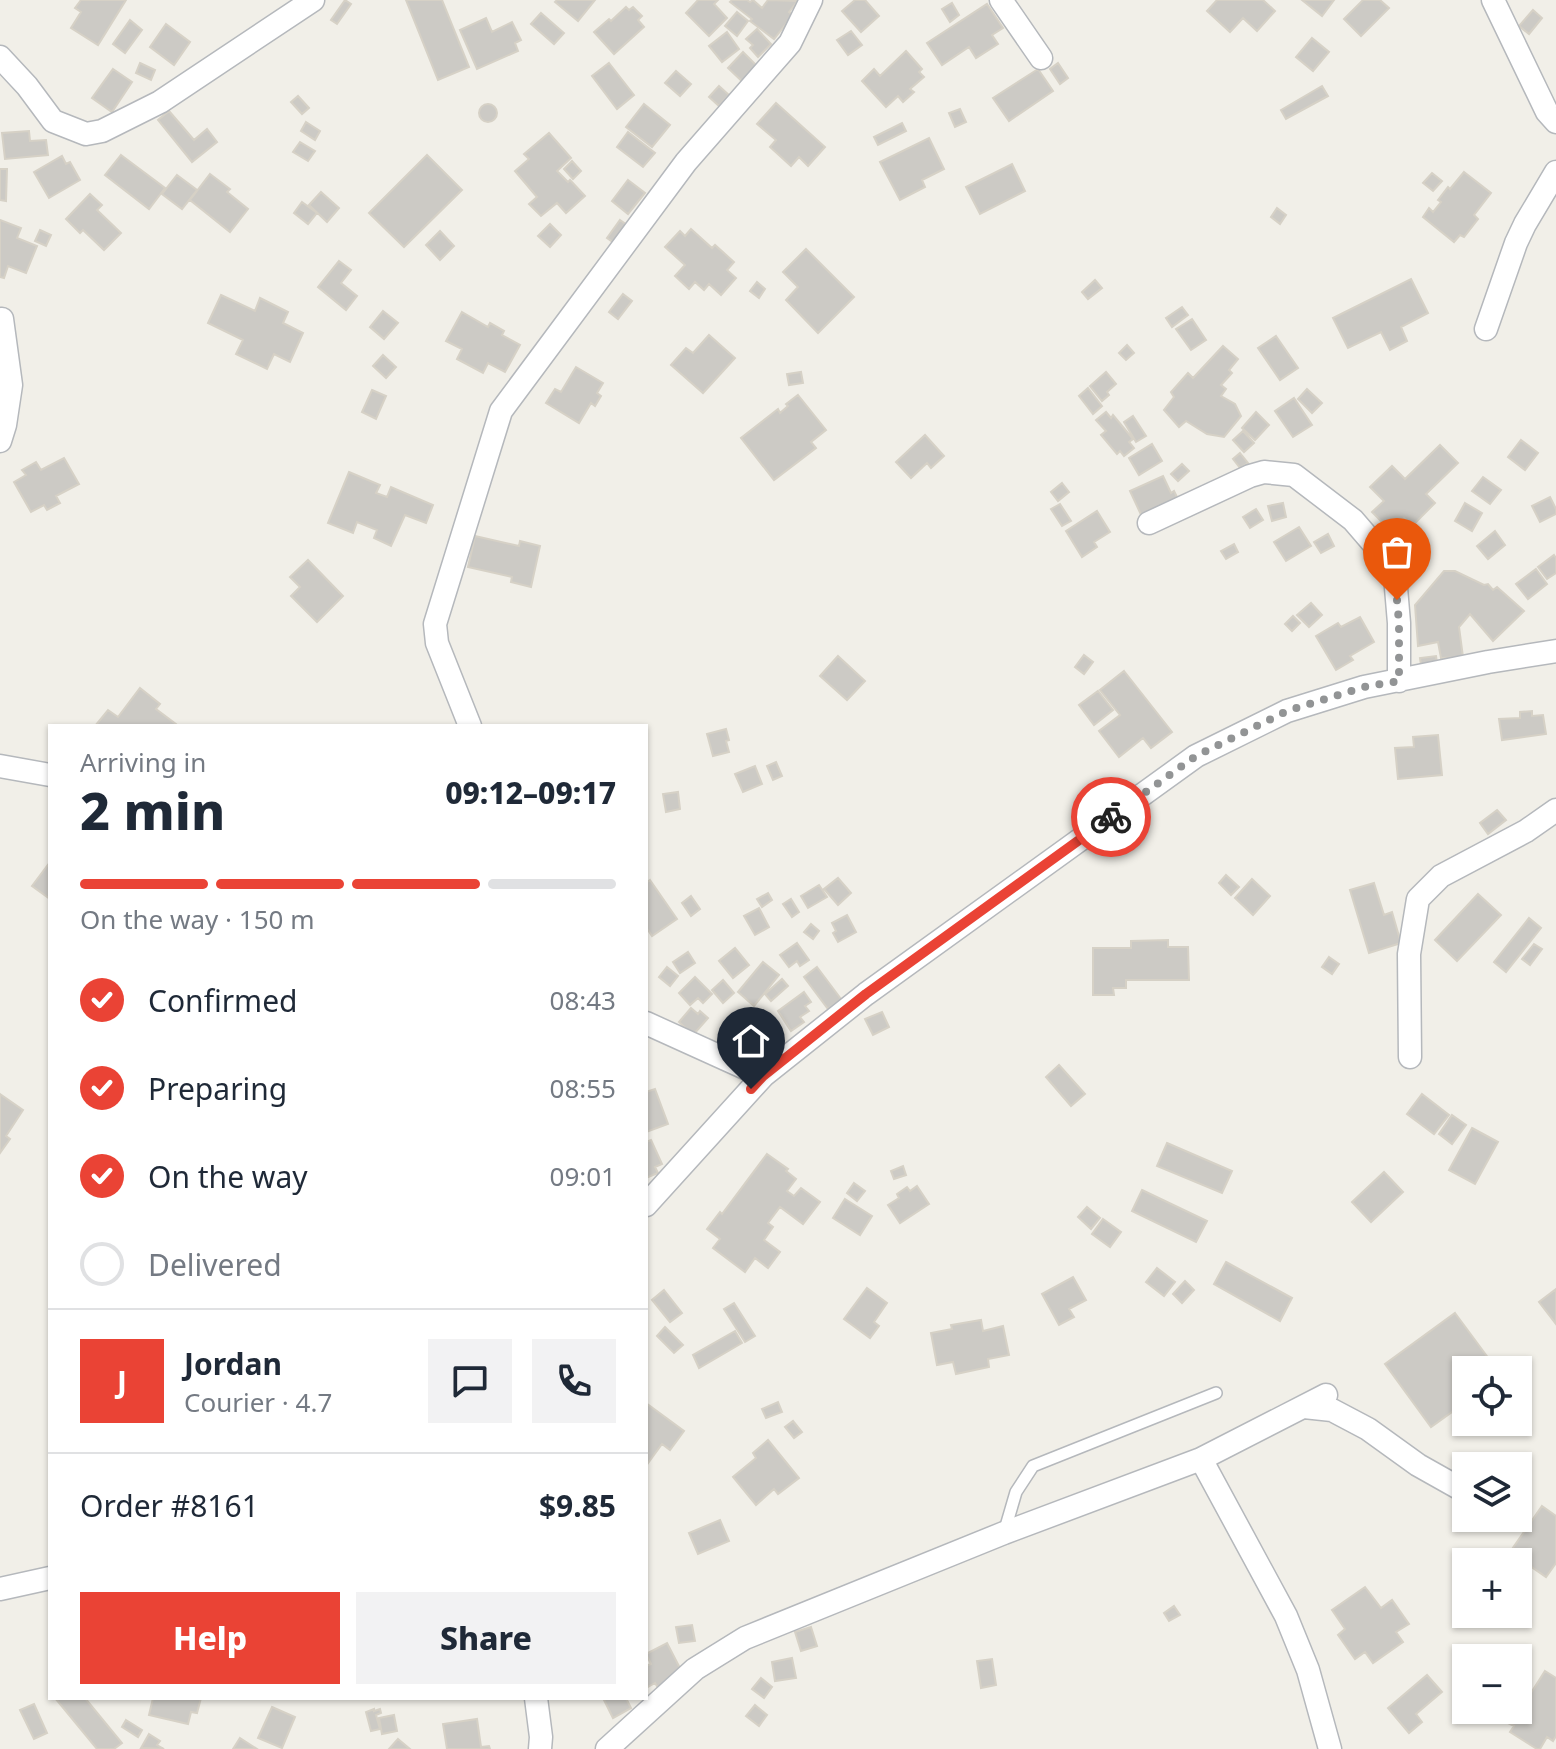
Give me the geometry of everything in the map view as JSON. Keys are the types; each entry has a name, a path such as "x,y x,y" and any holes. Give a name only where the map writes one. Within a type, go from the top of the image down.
{"street":[{"path":"0,57 53,121 86,134 102,131 160,102 313,0"},
{"path":"469,724 437,643 435,624 501,411 686,162 790,43 811,0"},
{"path":"1001,0 1041,58"},
{"path":"1493,0 1543,105 1556,122"},
{"path":"1486,329 1516,243 1556,172"},
{"path":"0,441 11,385 2,319"},
{"path":"1149,523 1250,476 1264,472 1294,475 1353,520 1378,549 1395,576 1399,681"},
{"path":"648,1203 763,1076 866,994 1196,756 1287,711 1364,687 1556,651"},
{"path":"0,766 48,775"},
{"path":"1410,1057 1409,954 1418,899 1441,876 1526,831 1556,810"},
{"path":"648,1024 763,1076"},
{"path":"607,1749 695,1669 745,1638 1004,1533 1201,1459 1326,1395"},
{"path":"1304,1407 1332,1410 1368,1429 1418,1465 1452,1484"},
{"path":"1201,1459 1286,1616 1308,1670 1330,1749"},
{"path":"0,1589 48,1578"},
{"path":"536,1700 540,1749"}],"lane":[{"path":"1004,1533 1016,1492 1033,1466 1216,1393"}],"building":[{"path":"81,0 126,0 98,45 71,28 81,12 75,8"},
{"path":"345,0 351,4 337,24 331,20"},
{"path":"406,0 442,0 469,67 438,80"},
{"path":"595,0 578,21 555,2"},
{"path":"698,0 718,0 714,4 727,18 709,36 686,13"},
{"path":"753,0 762,8 768,0 798,1 789,12 793,15 774,39 750,21 752,19 730,2"},
{"path":"855,0 865,0 879,16 861,32 842,11"},
{"path":"1217,0 1263,0 1275,11 1257,31 1243,18 1230,32 1207,11"},
{"path":"1302,0 1334,0 1322,16"},
{"path":"1363,0 1380,0 1389,8 1361,36 1344,19"},
{"path":"952,3 959,15 950,22 942,9"},
{"path":"987,4 1003,28 992,35 998,44 976,58 969,47 942,65 927,43"},
{"path":"626,7 629,10 633,7 642,16 638,20 644,27 614,54 594,32"},
{"path":"1533,10 1542,18 1529,34 1519,26"},
{"path":"737,12 748,21 737,36 725,26"},
{"path":"541,13 564,33 554,44 531,24"},
{"path":"486,18 492,32 512,22 521,40 515,43 518,51 477,69 460,30"},
{"path":"130,20 142,30 125,53 113,44"},
{"path":"166,24 190,42 174,65 150,47"},
{"path":"757,29 771,44 758,57 750,48 753,45 746,39"},
{"path":"851,31 862,45 848,55 837,40"},
{"path":"727,32 739,49 722,62 709,46"},
{"path":"1312,38 1329,52 1313,71 1296,57"},
{"path":"906,51 922,69 919,72 924,77 910,89 914,92 903,102 898,96 886,107 862,81 874,69 880,76"},
{"path":"743,52 761,70 746,85 728,68"},
{"path":"140,63 155,70 151,80 136,73"},
{"path":"609,63 634,95 617,109 592,76"},
{"path":"1058,63 1068,78 1060,84 1050,69"},
{"path":"113,69 132,82 112,112 92,98"},
{"path":"1038,69 1053,91 1009,121 993,98"},
{"path":"676,71 691,84 680,96 665,83"},
{"path":"719,86 729,95 719,106 709,97"},
{"path":"1322,86 1328,96 1286,119 1281,110"},
{"path":"298,96 309,108 302,114 291,102"},
{"path":"776,103 825,147 808,166 799,157 791,166 770,147 776,140 757,124"},
{"path":"488,104 497,113 488,122 479,113"},
{"path":"644,104 670,125 652,147 626,127"},
{"path":"960,109 966,122 955,127 949,113"},
{"path":"169,111 194,140 207,129 217,142 192,162 158,120"},
{"path":"306,122 320,131 315,140 301,131"},
{"path":"902,123 906,131 878,145 874,137"},
{"path":"29,131 30,141 46,140 48,155 5,159 2,133"},
{"path":"628,132 655,153 643,167 617,147"},
{"path":"549,133 571,158 557,171 585,196 566,213 557,203 541,216 529,204 537,197 515,171 529,159 524,154"},
{"path":"929,138 944,169 922,180 925,187 900,200 880,162"},
{"path":"300,142 315,151 308,161 293,152"},
{"path":"121,155 165,188 149,209 105,175"},
{"path":"427,155 462,190 404,247 369,213"},
{"path":"62,156 66,164 70,162 80,180 49,198 34,172"},
{"path":"572,161 581,171 573,179 564,169"},
{"path":"1012,164 1025,191 980,214 966,187"},
{"path":"0,169 7,169 6,201 0,200"},
{"path":"1464,172 1491,193 1474,215 1478,219 1464,237 1460,235 1454,242 1423,217 1429,208 1433,212 1448,187 1450,189"},
{"path":"1432,173 1442,181 1433,191 1423,183"},
{"path":"210,174 230,189 227,192 248,209 230,232 190,200"},
{"path":"177,175 197,190 182,209 162,194"},
{"path":"628,180 645,193 628,214 612,201"},
{"path":"321,192 339,208 327,222 309,205"},
{"path":"90,194 102,205 97,210 121,233 104,250 66,219"},
{"path":"302,202 317,213 308,224 294,213"},
{"path":"1277,208 1286,215 1280,224 1271,217"},
{"path":"0,220 21,228 17,238 37,246 26,273 8,266 4,278 0,277"},
{"path":"620,220 630,227 617,245 607,238"},
{"path":"550,224 561,235 550,247 538,236"},
{"path":"691,229 734,262 727,270 736,278 721,295 709,284 704,290 695,282 689,289 675,276 685,265 665,247 680,231 685,236"},
{"path":"40,230 51,235 46,246 35,241"},
{"path":"440,231 454,246 440,260 426,245"},
{"path":"806,249 854,297 818,333 786,300 798,287 783,272"},
{"path":"339,261 351,270 341,283 357,296 346,310 318,287"},
{"path":"1411,279 1428,313 1401,327 1407,341 1390,350 1381,332 1348,348 1333,318"},
{"path":"1095,280 1102,288 1088,299 1082,292"},
{"path":"757,282 765,289 759,298 750,291"},
{"path":"623,294 632,301 618,319 609,312"},
{"path":"221,295 255,311 260,298 288,312 283,323 303,333 290,362 274,354 267,369 236,354 243,340 208,323"},
{"path":"1182,307 1188,315 1172,327 1166,318"},
{"path":"383,311 398,323 384,339 370,327"},
{"path":"462,312 488,327 490,323 504,331 502,335 520,345 505,372 488,363 483,373 457,359 462,349 446,341"},
{"path":"1192,319 1206,340 1191,350 1176,329"},
{"path":"709,335 735,358 703,393 671,365 686,348 693,353"},
{"path":"1276,336 1298,368 1280,380 1258,348"},
{"path":"1127,345 1134,353 1126,360 1119,353"},
{"path":"1223,346 1238,359 1229,370 1232,373 1221,385 1226,389 1221,396 1235,404 1241,416 1224,437 1207,434 1186,421 1179,427 1164,410 1174,397 1171,392 1188,373 1193,378"},
{"path":"383,355 396,367 386,378 373,366"},
{"path":"576,367 603,383 595,406 591,403 579,423 546,403 555,389 561,392"},
{"path":"801,372 803,383 789,385 787,374"},
{"path":"1106,372 1116,384 1102,401 1090,386"},
{"path":"1088,388 1102,406 1093,414 1079,396"},
{"path":"1307,389 1322,403 1312,413 1298,399"},
{"path":"372,390 386,396 376,419 362,412"},
{"path":"798,395 826,430 811,442 816,448 774,480 741,438 778,409 780,413"},
{"path":"1294,398 1312,425 1293,437 1275,411"},
{"path":"1106,412 1111,418 1113,415 1133,439 1129,442 1134,448 1124,456 1120,451 1117,454 1101,435 1106,431 1096,420"},
{"path":"1256,412 1269,425 1255,440 1242,428"},
{"path":"1133,416 1146,436 1136,442 1124,422"},
{"path":"1243,431 1254,443 1244,452 1233,440"},
{"path":"925,435 944,456 931,468 927,463 911,478 896,462"},
{"path":"1521,440 1538,453 1525,470 1508,457"},
{"path":"1152,444 1162,461 1139,475 1129,458"},
{"path":"1440,445 1458,463 1426,494 1435,503 1412,526 1404,518 1391,531 1372,512 1384,501 1370,487 1392,466 1405,479"},
{"path":"1240,453 1248,463 1240,468 1233,459"},
{"path":"64,458 79,484 56,496 60,503 47,510 44,505 31,512 14,482 26,475 22,470 36,462 41,470"},
{"path":"1182,464 1189,471 1178,481 1171,474"},
{"path":"349,472 380,485 376,493 387,497 391,487 433,505 426,523 405,515 391,546 374,538 377,530 357,522 353,533 328,523"},
{"path":"1163,476 1180,503 1143,519 1130,491"},
{"path":"1483,477 1501,490 1490,504 1472,491"},
{"path":"1062,483 1069,492 1058,501 1051,492"},
{"path":"1550,497 1556,514 1540,522 1532,506"},
{"path":"1283,503 1286,517 1272,521 1268,506"},
{"path":"1465,503 1482,513 1472,531 1455,521"},
{"path":"1060,504 1071,521 1062,526 1051,509"},
{"path":"1256,509 1263,520 1250,528 1243,517"},
{"path":"1097,511 1110,532 1094,542 1097,547 1082,557 1066,531"},
{"path":"1299,527 1311,546 1286,561 1274,542"},
{"path":"1495,531 1505,545 1488,559 1477,546"},
{"path":"1328,534 1334,546 1321,553 1314,542"},
{"path":"475,536 519,546 520,541 540,546 531,587 511,582 512,577 468,567"},
{"path":"1234,544 1238,552 1226,559 1221,551"},
{"path":"1554,555 1556,573 1547,579 1538,567"},
{"path":"308,560 343,596 317,622 291,596 300,587 290,577"},
{"path":"1536,569 1547,584 1528,599 1516,584"},
{"path":"1444,571 1455,571 1488,584 1493,590 1497,587 1524,611 1493,641 1470,614 1459,627 1463,657 1441,658 1438,642 1418,646 1415,605"},
{"path":"1311,603 1322,615 1309,627 1297,615"},
{"path":"1293,616 1300,623 1292,631 1285,624"},
{"path":"1360,617 1374,642 1350,656 1353,660 1336,670 1316,636 1338,623 1341,627"},
{"path":"1084,655 1093,662 1084,674 1075,667"},
{"path":"838,656 865,681 847,700 820,676"},
{"path":"1436,656 1438,670 1422,672 1420,658"},
{"path":"1124,671 1172,732 1151,748 1143,738 1119,757 1099,731 1120,715 1100,690"},
{"path":"140,688 160,704 156,709 176,724 97,724 108,710 118,717"},
{"path":"1098,691 1113,710 1094,725 1079,705"},
{"path":"1532,711 1532,716 1543,715 1546,734 1502,740 1499,719 1520,718 1520,712"},
{"path":"726,729 729,752 713,756 707,734"},
{"path":"1438,735 1442,775 1398,779 1395,748 1414,747 1413,737"},
{"path":"776,762 782,776 773,780 767,766"},
{"path":"755,766 762,784 743,792 735,774"},
{"path":"678,792 680,809 666,812 663,794"},
{"path":"1497,810 1506,820 1488,834 1480,823"},
{"path":"48,865 48,898 32,886"},
{"path":"1226,875 1239,887 1231,895 1219,883"},
{"path":"838,878 851,893 838,905 824,889"},
{"path":"1252,879 1270,896 1253,915 1235,898"},
{"path":"650,880 677,919 652,936 648,930"},
{"path":"1374,883 1384,915 1392,912 1401,943 1369,953 1350,890"},
{"path":"819,885 827,897 808,908 801,896"},
{"path":"768,893 772,900 762,907 757,899"},
{"path":"1478,894 1501,915 1457,961 1435,940"},
{"path":"691,896 700,909 691,916 682,903"},
{"path":"791,899 799,912 792,917 783,904"},
{"path":"759,908 769,927 755,935 744,916"},
{"path":"847,915 856,932 838,942 832,923"},
{"path":"1529,918 1541,928 1506,972 1494,962"},
{"path":"811,924 819,931 813,939 804,932"},
{"path":"1168,940 1168,947 1188,947 1189,980 1126,980 1126,988 1113,988 1114,995 1093,995 1093,948 1131,948 1131,941"},
{"path":"797,943 809,960 800,966 797,961 789,967 780,955"},
{"path":"1534,944 1542,949 1530,965 1522,959"},
{"path":"735,948 749,965 733,978 719,961"},
{"path":"688,952 695,963 680,973 673,962"},
{"path":"1329,957 1339,964 1332,974 1322,967"},
{"path":"763,962 779,975 754,1006 738,992"},
{"path":"667,967 678,976 670,986 659,977"},
{"path":"817,967 841,999 828,1009 804,977"},
{"path":"695,977 712,994 703,1003 698,998 690,1005 679,993"},
{"path":"782,979 788,986 771,1001 765,994"},
{"path":"723,980 734,993 723,1003 712,990"},
{"path":"804,992 811,1002 805,1006 809,1011 800,1017 804,1022 791,1031 778,1011"},
{"path":"691,1008 708,1018 693,1035 679,1022"},
{"path":"882,1012 889,1027 873,1035 865,1019"},
{"path":"1059,1065 1085,1094 1071,1106 1046,1077"},
{"path":"655,1089 668,1124 648,1131 648,1091"},
{"path":"0,1094 23,1110 6,1136 10,1139 0,1153"},
{"path":"1422,1094 1449,1115 1434,1134 1407,1114"},
{"path":"1452,1115 1466,1125 1452,1144 1439,1134"},
{"path":"1472,1128 1498,1142 1475,1184 1449,1170"},
{"path":"651,1140 662,1164 655,1167 658,1173 648,1177 648,1141"},
{"path":"1167,1143 1232,1171 1222,1193 1157,1166"},
{"path":"767,1154 796,1179 787,1191 794,1196 801,1188 820,1202 803,1224 780,1207 768,1223 773,1227 764,1240 780,1252 768,1268 755,1258 745,1272 713,1248 720,1239 707,1229"},
{"path":"903,1166 906,1175 894,1179 891,1171"},
{"path":"1384,1172 1403,1192 1371,1222 1352,1202"},
{"path":"854,1183 865,1191 857,1201 847,1193"},
{"path":"917,1186 929,1204 900,1223 888,1205 899,1198 897,1194 907,1187 910,1191"},
{"path":"1142,1190 1207,1221 1196,1242 1132,1211"},
{"path":"845,1199 872,1216 860,1235 833,1218"},
{"path":"1087,1207 1100,1218 1091,1229 1078,1217"},
{"path":"1103,1219 1121,1232 1110,1247 1092,1234"},
{"path":"1226,1262 1292,1298 1280,1321 1214,1284"},
{"path":"1157,1268 1175,1282 1164,1296 1146,1282"},
{"path":"1073,1277 1086,1300 1069,1309 1074,1317 1059,1325 1042,1294"},
{"path":"1185,1281 1194,1290 1182,1303 1173,1294"},
{"path":"867,1288 887,1303 874,1322 879,1326 870,1338 844,1319"},
{"path":"1556,1289 1556,1324 1539,1302"},
{"path":"664,1290 682,1313 670,1322 652,1300"},
{"path":"734,1303 755,1336 745,1342 724,1309"},
{"path":"1455,1313 1487,1356 1452,1356 1452,1412 1431,1427 1385,1364"},
{"path":"981,1320 983,1331 1003,1326 1009,1355 988,1359 989,1367 956,1374 953,1362 937,1365 931,1333 952,1329 951,1325"},
{"path":"665,1327 683,1345 674,1353 657,1336"},
{"path":"735,1331 742,1343 699,1368 693,1355"},
{"path":"778,1402 782,1412 766,1418 762,1409"},
{"path":"648,1404 684,1431 670,1450 662,1444 648,1463"},
{"path":"793,1421 802,1432 794,1438 785,1427"},
{"path":"768,1440 799,1478 778,1494 774,1489 756,1505 733,1477 756,1458 753,1453"},
{"path":"1542,1506 1556,1516 1556,1563 1546,1577 1532,1567 1532,1548 1513,1548 1524,1532 1532,1532 1532,1520"},
{"path":"720,1520 729,1541 698,1554 689,1533"},
{"path":"1365,1587 1381,1608 1392,1600 1409,1624 1396,1632 1403,1642 1373,1663 1365,1652 1355,1659 1338,1635 1345,1629 1332,1610"},
{"path":"1174,1606 1180,1615 1169,1621 1164,1613"},
{"path":"692,1625 695,1641 679,1643 676,1627"},
{"path":"811,1627 817,1646 801,1651 795,1632"},
{"path":"667,1643 682,1672 660,1691 655,1683 648,1687 648,1665 651,1664 648,1653"},
{"path":"792,1658 796,1678 775,1681 772,1662"},
{"path":"992,1659 996,1685 981,1688 977,1661"},
{"path":"1545,1671 1556,1678 1556,1736 1553,1741 1547,1737 1540,1749 1510,1732 1514,1726 1510,1724 1532,1724 1532,1691"},
{"path":"1427,1675 1442,1692 1416,1714 1422,1722 1409,1733 1388,1708"},
{"path":"761,1678 772,1687 764,1698 752,1689"},
{"path":"57,1700 87,1700 122,1743 114,1749 97,1749"},
{"path":"153,1700 200,1700 197,1713 191,1712 188,1724 149,1715"},
{"path":"604,1700 627,1700 631,1708 613,1718"},
{"path":"34,1704 47,1733 34,1739 20,1710"},
{"path":"755,1705 767,1715 759,1726 746,1716"},
{"path":"272,1707 295,1717 282,1748 258,1738"},
{"path":"380,1709 381,1713 376,1715 380,1729 371,1731 366,1712"},
{"path":"394,1715 397,1731 382,1734 379,1718"},
{"path":"477,1719 481,1747 489,1746 490,1749 447,1749 443,1724"},
{"path":"126,1720 142,1730 138,1737 122,1727"},
{"path":"149,1734 160,1741 157,1745 164,1749 141,1748"},
{"path":"240,1738 257,1749 233,1749"},
{"path":"398,1739 410,1749 389,1749"}],"way so far":[{"path":"1111,817 1196,756 1287,711 1364,687 1399,681 1397,600"}],"route":[{"path":"751,1089 866,994 1111,817"}]}
